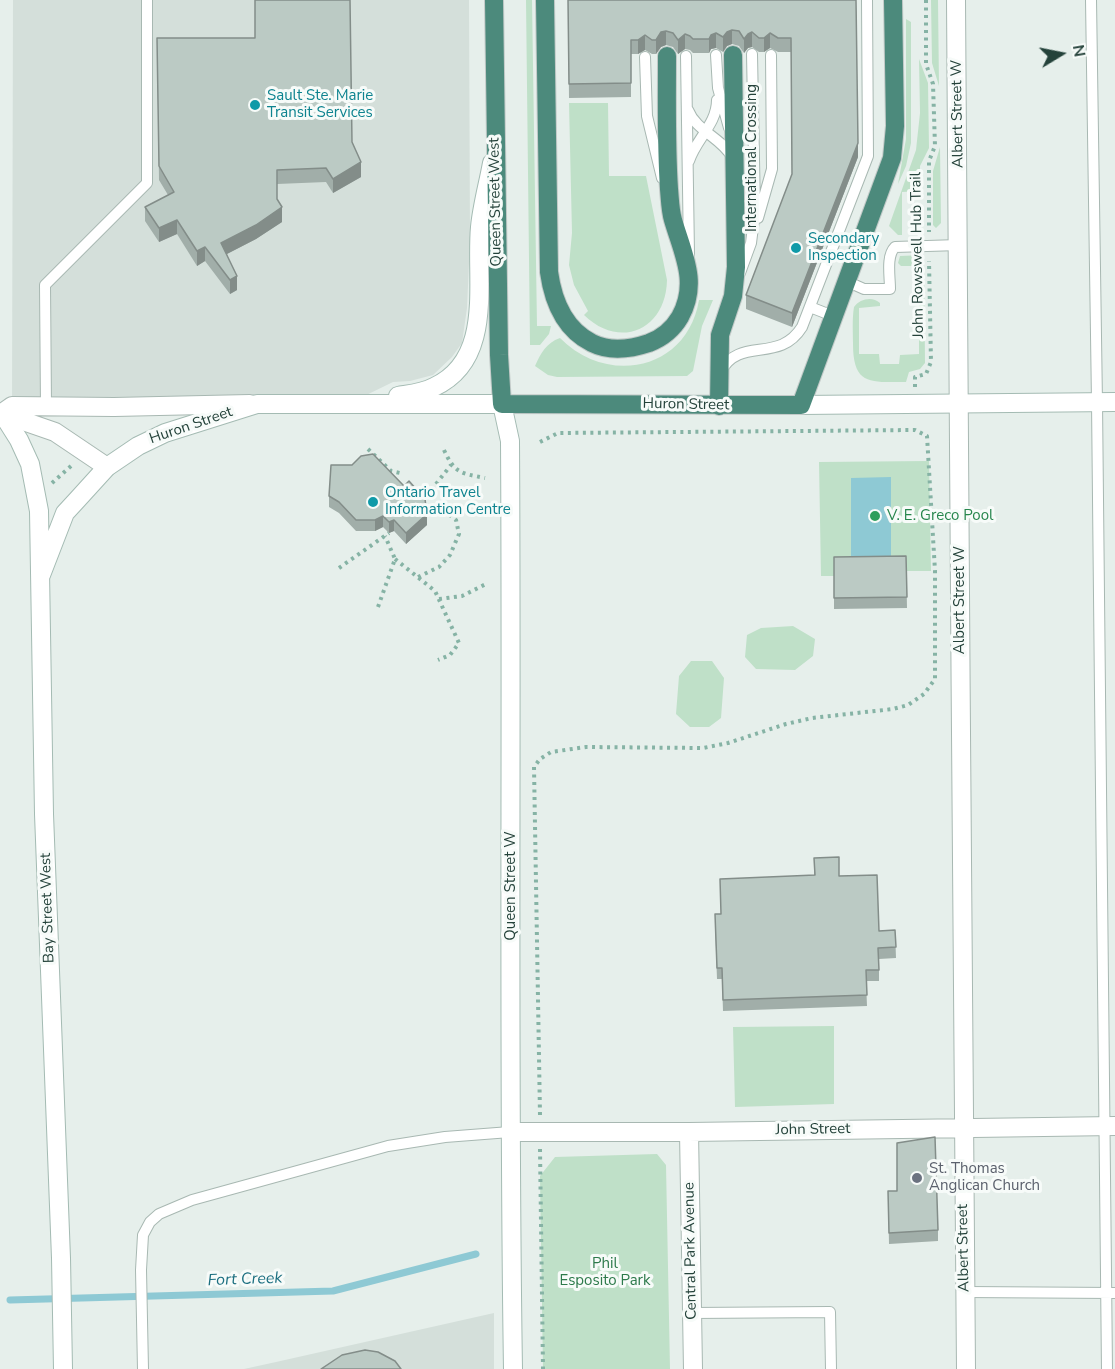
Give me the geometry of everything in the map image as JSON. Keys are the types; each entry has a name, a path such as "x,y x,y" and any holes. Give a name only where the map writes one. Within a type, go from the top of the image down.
{"highway":[{"name":"Queen Street West","path":"494,0 499,355 502,404"},
{"path":"545,0 551,289 568,324 591,343 605,348 637,347 653,341 676,324 686,302 690,278 687,259 671,211 667,56"},
{"path":"801,405 892,158 895,126 893,0"},
{"name":"International Crossing","path":"719,406 720,335 733,296 736,267 734,161 724,55"},
{"name":"Huron Street","path":"502,404 801,405"}],"main road":[{"name":"Albert Street W","path":"956,0 960,404 962,1128"},
{"path":"350,403 422,392 434,387 446,381 470,350 479,312 480,228 495,144"},
{"name":"Huron Street","path":"801,405 1106,402"},
{"name":"Huron Street","path":"106,467 138,446 165,433 256,404"},
{"name":"Huron Street","path":"1,413 12,406 502,404"},
{"name":"Queen Street W","path":"502,404 510,441 512,745 510,1132 513,1369"},
{"path":"1,413 55,432 106,467"},
{"path":"1,413 19,440 30,464 39,511 40,575"},
{"name":"Bay Street West","path":"63,1369 44,814 40,575 65,513 106,467"},
{"name":"John Street","path":"510,1132 1110,1126"},
{"name":"Albert Street","path":"962,1128 966,1369"},
{"name":"Central Park Avenue","path":"689,1132 693,1369"}],"lane":[{"path":"46,407 45,285 147,183 147,0"},
{"path":"719,376 722,368 735,356 752,350 778,348 795,338 810,307 868,156 867,0"},
{"path":"1091,0 1106,402 1111,1293 1107,1369"},
{"name":"International Crossing","path":"733,296 751,243 755,211 752,54"},
{"path":"688,168 693,152 716,111 717,79 724,55"},
{"path":"751,243 772,168 771,55"},
{"path":"686,56 690,278"},
{"path":"645,57 647,116 671,211"},
{"path":"717,79 719,98 730,132 734,161"},
{"path":"686,101 691,117 730,153 734,161"},
{"path":"846,282 864,289 890,289 890,257 893,249 902,246 959,245"},
{"path":"810,307 833,316"},
{"path":"143,1369 141,1270 143,1235 150,1222 159,1215 192,1200 388,1146 445,1137 510,1132"},
{"path":"965,1292 1111,1293"},
{"path":"692,1313 830,1312 831,1369"}],"path":[{"name":"John Rowswell Hub Trail","path":"540,1092 534,767 540,759 551,752 586,747 703,748 728,743 812,718 893,709 908,705 924,694 935,679 935,571 927,436 915,430 915,377 926,374 931,362 929,161 935,146 933,84 926,64 926,0"},
{"path":"540,442 558,433 915,430"},
{"path":"368,449 391,471 400,473"},
{"path":"444,450 451,465 462,473 485,478"},
{"path":"50,484 77,461"},
{"path":"436,484 451,465"},
{"path":"418,578 439,567 450,555 459,534 456,520 435,503"},
{"path":"339,568 387,535 395,559 435,591 459,643 450,655 438,660"},
{"path":"378,607 395,559"},
{"path":"439,599 462,596 486,584"},
{"path":"540,1176 543,1369"}],"shaded area":[{"path":"13,0 469,0 470,241 467,308 462,343 452,357 433,375 410,381 393,382 350,403 12,406"},
{"path":"494,1313 494,1369 244,1369 276,1362"}],"green space":[{"path":"526,0 532,0 537,326 551,326 549,334 540,345 530,345"},
{"path":"931,0 938,0 939,86 932,63"},
{"path":"906,19 911,22 911,143 906,166 898,184 906,139"},
{"path":"919,59 928,83 929,148 920,166 920,191 902,192 902,235 898,235 889,226 916,150 920,113"},
{"path":"569,103 608,103 609,176 646,176 667,280 665,297 659,311 650,322 639,329 626,332 612,331 598,326 584,315 588,311 574,285 569,265 572,233"},
{"path":"940,147 941,223 936,228 933,225 933,171"},
{"path":"924,255 925,363 920,369 909,372 906,382 866,379 856,368 854,358 854,307 866,299 880,303 880,306 859,308 859,354 879,354 880,364 899,364 900,355 919,354 919,266 901,266 898,263 900,256"},
{"path":"699,300 713,300 702,326 693,371 687,376 557,377 548,375 535,366 545,349 560,338 579,353 600,362 621,366 643,364 662,356 679,343 692,324"},
{"name":"V. E. Greco Pool","path":"929,461 931,571 906,571 834,609 834,576 821,576 819,462"},
{"path":"793,626 815,639 813,656 795,670 756,669 745,657 747,635 761,628"},
{"path":"691,661 712,661 724,678 721,718 709,727 690,727 676,714 679,676"},
{"path":"834,1026 834,1104 735,1107 733,1027"},
{"name":"Phil Esposito Park","path":"657,1154 666,1165 670,1369 543,1369 540,1176 555,1157"}],"water":[{"path":"891,477 891,558 851,558 851,478"}],"building":[{"name":"Sault Ste. Marie Transit Services","path":"255,0 350,0 352,142 361,162 333,179 326,168 277,170 277,199 282,207 256,225 221,243 237,276 230,280 205,247 197,251 177,220 159,228 145,207 174,192 159,166 157,38 255,38"},
{"path":"568,0 856,0 858,143 792,313 746,295 792,174 791,38 778,38 770,33 764,38 759,38 752,32 744,39 739,31 732,30 723,37 716,33 709,39 693,39 685,34 678,40 673,33 666,31 661,32 656,40 645,35 638,40 631,40 631,83 569,84"},
{"name":"Ontario Travel Information Centre","path":"373,454 404,486 409,481 425,499 427,514 406,533 394,520 389,522 383,516 375,520 356,520 339,502 329,496 331,465 352,465 361,456"},
{"path":"906,556 907,597 834,598 834,557"},
{"path":"839,857 839,876 877,875 879,931 895,930 896,947 878,948 879,970 866,970 867,995 723,1000 722,968 717,968 715,914 721,914 720,879 815,875 814,858"},
{"name":"St. Thomas Anglican Church","path":"935,1137 938,1230 889,1233 888,1191 897,1191 897,1143"},
{"path":"365,1350 378,1352 395,1361 401,1369 321,1369 342,1355"}],"waterway":[{"name":"Fort Creek","path":"10,1300 333,1291 476,1254"}],"place":[{"name":"Sault Ste. Marie Transit Services","path":"255,105"},
{"name":"Secondary Inspection","path":"796,248"},
{"name":"Ontario Travel Information Centre","path":"373,502"},
{"name":"V. E. Greco Pool","path":"875,516"},
{"name":"St. Thomas Anglican Church","path":"917,1178"}]}
